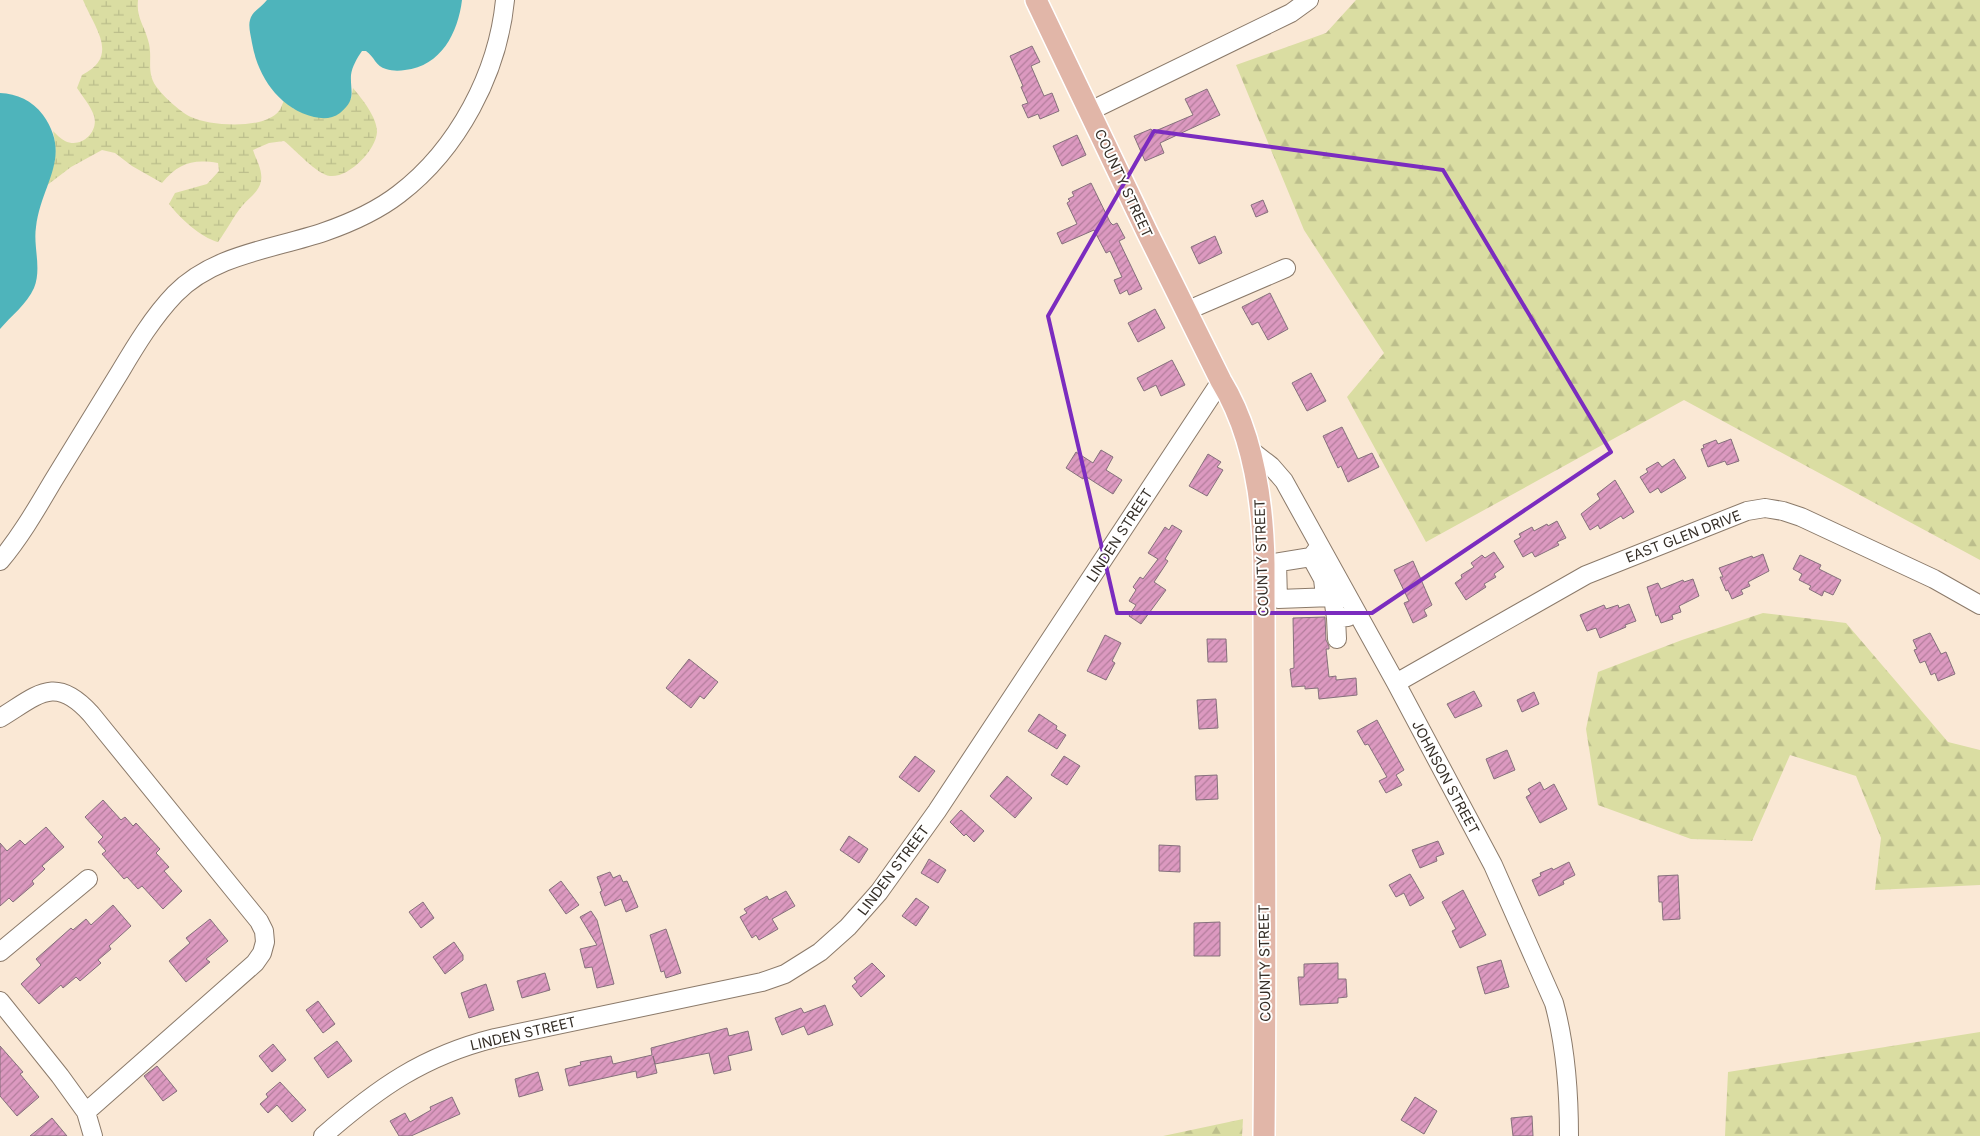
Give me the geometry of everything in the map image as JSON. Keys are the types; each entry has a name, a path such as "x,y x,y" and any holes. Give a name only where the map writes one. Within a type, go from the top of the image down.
{"main road":[{"name":"COUNTY STREET","path":"1036,0 1186,311 1232,399 1249,449 1258,484 1270,564 1263,858 1264,1136"}],"street":[{"path":"0,560 38,506 145,332 166,303 177,292 202,273 229,260 323,232 377,209 399,194 428,166 454,135 484,80 500,38 505,0"},
{"path":"1090,111 1291,13 1310,0"},
{"path":"1186,311 1286,268"},
{"name":"LINDEN STREET","path":"323,1136 368,1098 400,1076 445,1053 494,1038 762,982 797,967 834,940 879,892 932,818 1221,381"},
{"name":"JOHNSON STREET","path":"1249,449 1271,466 1284,481 1316,552 1358,616 1396,683 1493,865 1552,996 1561,1027 1565,1051 1569,1136"},
{"name":"EAST GLEN DRIVE","path":"1396,683 1456,650 1534,602 1586,575 1747,511 1765,508 1783,511 1839,533 1934,579 1980,605"},
{"path":"1325,596 1324,578 1316,552 1270,564 1278,599 1333,596 1337,639"},
{"path":"1336,618 1358,616"},
{"path":"0,718 48,692 67,693 78,700 234,889 264,931 264,947 255,963 86,1112"},
{"path":"0,952 88,879"},
{"path":"0,1001 86,1112 93,1136"}],"highlighted area":[{"path":"1154,131 1443,170 1611,452 1372,613 1117,613 1048,316"}],"green space":[{"path":"83,0 138,0 139,16 150,47 151,72 154,84 165,97 188,115 211,123 250,124 272,117 280,110 284,101 294,109 351,99 353,88 375,120 377,132 372,147 353,168 330,176 312,166 284,141 269,143 253,150 261,173 260,185 239,210 218,242 211,240 191,227 169,204 175,193 207,184 219,171 218,163 193,162 187,164 174,171 162,183 132,166 115,153 102,150 71,167 46,186 55,159 53,131 65,141 77,143 87,138 94,128 93,112 77,88 82,75 93,68 100,59 102,51 98,31"},
{"path":"1356,0 1980,0 1980,560 1684,400 1426,542 1347,397 1384,353 1304,230 1236,65 1326,33"},
{"path":"1763,613 1846,623 1948,742 1980,750 1980,885 1875,890 1881,838 1856,776 1790,755 1752,841 1691,839 1598,805 1586,729 1598,672 1682,640"},
{"path":"1980,1032 1980,1136 1725,1136 1728,1072"},
{"path":"1243,1119 1242,1136 1163,1136"}],"water":[{"path":"267,0 462,0 452,36 446,46 429,62 405,70 391,70 383,68 369,53 362,51 352,72 352,95 349,104 337,115 324,118 302,113 290,106 272,89 259,68 249,23 253,14"},
{"path":"0,93 24,99 39,110 52,130 55,158 53,171 36,227 37,273 34,288 23,305 0,329"}],"building":[{"path":"1032,46 1040,62 1031,66 1044,96 1052,93 1059,111 1040,119 1038,114 1028,118 1022,105 1028,103 1010,56"},
{"path":"1207,89 1220,115 1160,143 1164,153 1145,161 1134,136 1151,129 1153,132 1193,115 1185,99"},
{"path":"1077,135 1086,155 1062,166 1053,146"},
{"path":"1091,183 1110,222 1113,225 1117,223 1125,238 1119,241 1142,289 1129,295 1127,290 1120,294 1114,280 1122,277 1110,251 1106,253 1094,230 1062,244 1057,233 1077,224 1067,203 1070,201 1068,199 1074,196 1072,192"},
{"path":"1263,200 1268,212 1256,217 1251,205"},
{"path":"1215,236 1222,253 1199,264 1191,247"},
{"path":"1270,293 1288,329 1268,340 1258,322 1252,325 1242,307"},
{"path":"1155,309 1165,328 1138,342 1128,323"},
{"path":"1172,360 1185,385 1161,396 1156,385 1144,391 1137,378"},
{"path":"1311,373 1326,401 1307,411 1292,383"},
{"path":"1342,427 1358,459 1372,453 1379,467 1348,482 1341,466 1338,468 1323,436"},
{"path":"1731,439 1739,461 1727,465 1725,461 1708,467 1701,449 1704,448 1703,445 1716,440 1718,444"},
{"path":"1101,450 1113,457 1106,470 1122,480 1113,494 1085,476 1083,479 1066,468 1076,452 1093,463"},
{"path":"1208,454 1221,462 1217,467 1223,470 1207,496 1189,486"},
{"path":"1674,459 1686,478 1661,493 1658,488 1650,493 1640,477 1648,472 1646,469 1658,462 1662,467"},
{"path":"1615,480 1634,512 1623,519 1621,516 1600,529 1598,525 1590,530 1581,514 1600,499 1597,494"},
{"path":"1557,521 1566,538 1557,542 1559,545 1535,557 1532,552 1523,557 1514,541 1521,537 1519,534 1532,527 1534,531"},
{"path":"1172,525 1182,531 1165,559 1168,561 1154,582 1166,590 1141,624 1129,616 1136,605 1129,601 1136,590 1133,587 1140,577 1143,579 1158,559 1148,553 1165,527 1169,530"},
{"path":"1494,552 1504,567 1494,574 1496,577 1484,584 1486,587 1466,600 1455,583 1462,578 1461,575 1474,567 1471,563 1482,555 1485,558"},
{"path":"1763,554 1769,571 1748,582 1750,586 1741,590 1743,594 1732,599 1720,577 1723,577 1719,568"},
{"path":"1800,555 1821,565 1819,569 1841,580 1833,595 1824,591 1822,596 1809,589 1811,586 1799,580 1802,574 1793,569"},
{"path":"1413,561 1432,605 1424,610 1427,616 1413,623 1404,603 1409,601 1394,570"},
{"path":"1693,579 1699,596 1679,606 1681,612 1672,615 1673,619 1661,623 1658,615 1656,616 1647,587 1658,583 1661,589 1683,580 1684,582"},
{"path":"1629,604 1636,621 1600,638 1596,628 1587,631 1580,615 1604,605 1606,609 1618,605 1619,608"},
{"path":"1325,617 1326,640 1329,646 1329,649 1326,649 1329,677 1336,676 1336,680 1356,678 1357,695 1319,699 1318,688 1292,687 1290,669 1294,668 1293,618"},
{"path":"1930,633 1941,654 1946,652 1955,674 1938,681 1935,673 1931,675 1925,661 1920,663 1914,650 1917,649 1913,640"},
{"path":"1105,635 1121,643 1112,661 1115,663 1106,680 1087,671"},
{"path":"1207,639 1226,639 1227,662 1208,662"},
{"path":"689,659 718,682 704,699 700,696 691,708 666,688"},
{"path":"1474,691 1482,706 1455,718 1447,704"},
{"path":"1534,692 1539,704 1522,712 1517,700"},
{"path":"1216,699 1218,728 1199,729 1197,700"},
{"path":"1039,714 1057,726 1056,729 1066,735 1057,749 1028,731"},
{"path":"1377,720 1404,770 1396,775 1402,785 1386,793 1379,781 1387,777 1368,744 1365,745 1357,731"},
{"path":"1507,750 1515,770 1494,779 1486,759"},
{"path":"915,756 935,771 919,792 899,777"},
{"path":"1064,756 1080,766 1067,785 1051,775"},
{"path":"1217,775 1218,799 1196,800 1195,776"},
{"path":"1007,776 1032,798 1015,818 990,796"},
{"path":"1540,782 1544,790 1554,784 1567,809 1540,823 1526,797 1531,794 1528,789"},
{"path":"103,800 121,820 125,817 133,826 136,823 160,849 156,853 169,867 164,871 182,891 163,909 142,886 138,889 127,877 124,879 102,854 106,851 98,842 103,837 85,817"},
{"path":"961,810 984,831 974,842 966,834 964,836 950,822"},
{"path":"46,827 64,847 42,866 45,869 32,881 34,884 13,902 9,898 0,906 0,843 7,851 20,840 25,845"},
{"path":"849,836 868,849 859,863 840,850"},
{"path":"1438,841 1444,854 1436,857 1437,861 1420,868 1412,850"},
{"path":"1159,845 1180,846 1180,872 1159,871"},
{"path":"929,859 946,870 938,883 921,873"},
{"path":"1569,862 1575,875 1563,881 1564,884 1539,896 1532,880 1541,876 1540,873 1552,868 1553,870"},
{"path":"610,872 613,878 620,875 623,882 627,881 638,907 626,912 621,899 605,906 597,877"},
{"path":"1410,874 1424,898 1410,906 1404,893 1396,897 1389,885"},
{"path":"1678,875 1680,919 1663,920 1662,902 1659,902 1658,876"},
{"path":"561,881 579,905 566,914 549,890"},
{"path":"1463,890 1486,935 1460,948 1452,931 1456,929 1442,902"},
{"path":"786,891 795,906 772,919 778,929 759,940 756,935 752,938 740,917 747,913 744,909 767,896 769,900"},
{"path":"916,898 929,907 916,926 902,916"},
{"path":"423,902 434,918 421,928 409,912"},
{"path":"113,905 131,926 109,946 111,949 98,960 101,963 80,981 76,977 63,988 61,985 39,1004 21,984 41,965 36,959 71,928 73,930 86,919 91,925"},
{"path":"591,911 597,920 614,984 597,988 592,967 585,968 580,949 597,945 580,917"},
{"path":"210,919 228,941 206,959 210,962 186,982 169,961 190,943 186,938"},
{"path":"1220,922 1220,956 1194,956 1194,923"},
{"path":"666,929 681,973 666,978 664,971 661,972 650,935"},
{"path":"454,942 463,955 463,960 445,974 433,957"},
{"path":"1501,960 1509,987 1485,994 1477,967"},
{"path":"872,963 885,976 861,997 852,986 857,982 854,978"},
{"path":"1338,963 1338,979 1346,979 1347,997 1338,998 1338,1003 1300,1005 1298,977 1304,977 1304,964"},
{"path":"545,973 550,990 522,998 517,981"},
{"path":"486,984 494,1010 469,1018 461,993"},
{"path":"318,1001 335,1024 323,1033 306,1010"},
{"path":"825,1005 833,1025 808,1035 804,1026 782,1035 775,1018 801,1008 804,1013"},
{"path":"727,1028 729,1036 748,1031 752,1050 728,1056 731,1070 714,1074 709,1053 655,1064 653,1056 657,1073 637,1078 636,1071 569,1086 565,1069 581,1065 580,1062 611,1056 613,1064 652,1055 651,1048"},
{"path":"337,1041 352,1061 328,1078 314,1058"},
{"path":"273,1044 286,1060 272,1072 259,1056"},
{"path":"0,1046 23,1072 20,1074 39,1097 17,1116 0,1096"},
{"path":"157,1066 177,1091 163,1101 144,1076"},
{"path":"538,1072 543,1090 519,1097 515,1079"},
{"path":"280,1082 306,1110 292,1122 277,1105 268,1113 260,1104 268,1097 266,1094"},
{"path":"452,1097 460,1114 411,1136 399,1136 390,1121 405,1113 410,1122 431,1110 430,1107"},
{"path":"1415,1097 1437,1111 1424,1134 1401,1120"},
{"path":"1532,1116 1533,1136 1513,1136 1511,1118"},
{"path":"52,1118 67,1136 30,1136"}]}
